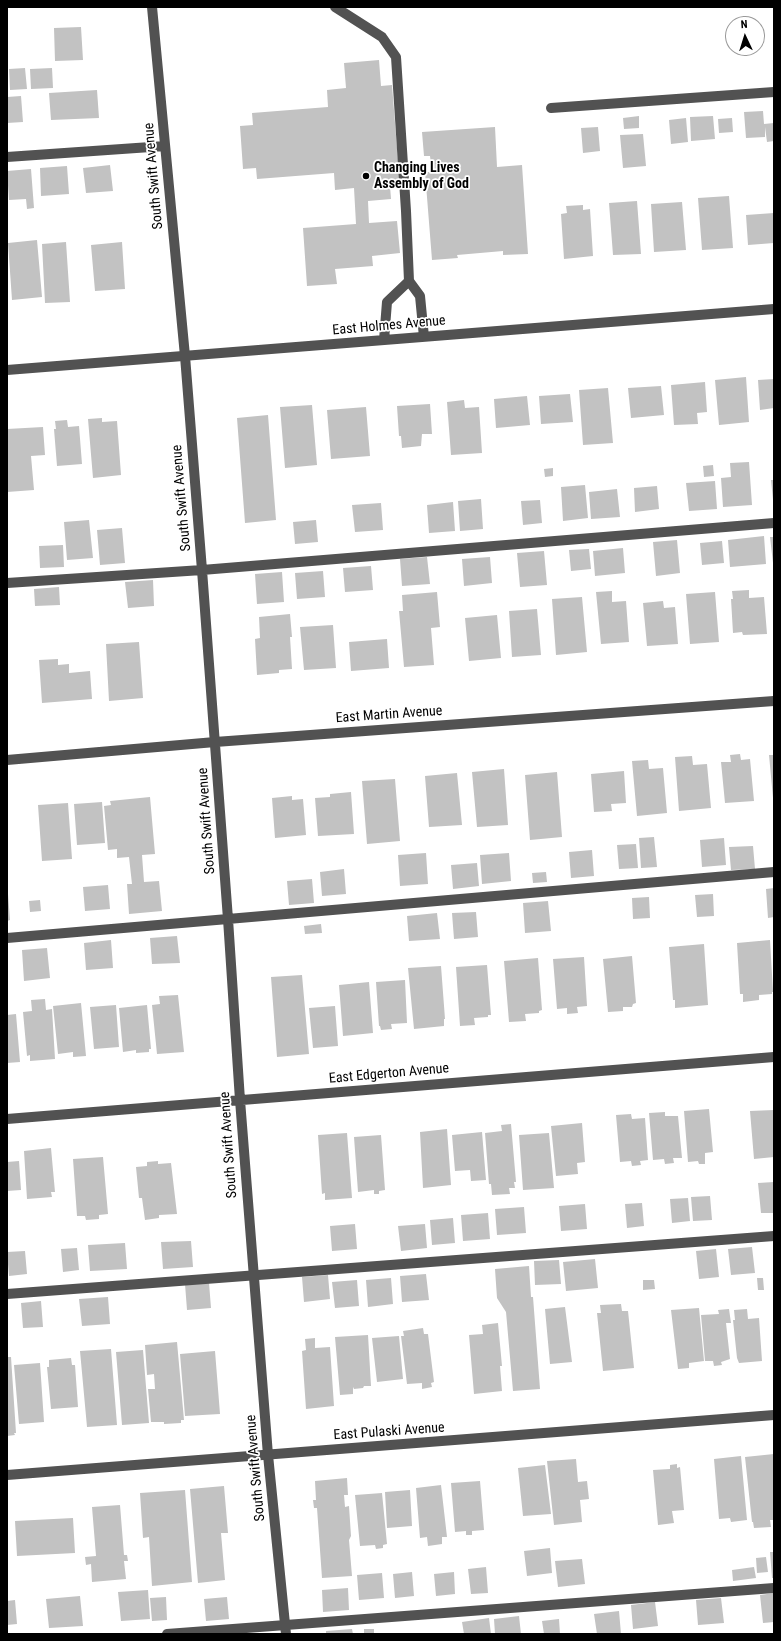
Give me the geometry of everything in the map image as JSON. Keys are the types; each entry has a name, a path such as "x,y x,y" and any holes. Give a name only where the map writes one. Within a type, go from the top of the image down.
{"street":[{"name":"South Swift Avenue","path":"152,7 185,356 268,1455 286,1629"},
{"path":"335,7 382,38 396,58 409,282 420,296 424,337"},
{"path":"551,108 774,92"},
{"path":"7,157 165,146"},
{"path":"384,340 387,302 409,282"},
{"name":"East Holmes Avenue","path":"7,370 774,309"},
{"path":"7,583 202,570 774,523"},
{"name":"East Martin Avenue","path":"7,760 215,742 774,700"},
{"path":"7,938 774,872"},
{"name":"East Edgerton Avenue","path":"7,1119 774,1057"},
{"path":"7,1294 774,1236"},
{"name":"East Pulaski Avenue","path":"7,1475 774,1415"},
{"path":"167,1634 286,1629 774,1588"}],"building":[{"path":"81,27 83,60 55,61 54,28"},
{"name":"Changing Lives Assembly of God","path":"379,60 381,86 392,85 400,186 390,186 391,199 368,201 369,223 397,221 400,253 372,256 373,266 335,269 337,284 307,286 303,228 356,224 354,188 335,190 334,173 257,179 256,168 243,169 240,126 253,125 252,113 328,107 327,90 346,88 344,63"},
{"path":"25,68 27,89 10,90 9,69"},
{"path":"52,68 53,88 31,89 30,69"},
{"path":"97,90 99,118 51,120 49,93"},
{"path":"21,96 23,122 7,123 7,97"},
{"path":"763,111 764,124 774,123 774,141 767,142 765,127 765,137 746,138 744,112"},
{"path":"639,116 639,128 624,129 623,118"},
{"path":"713,116 715,139 691,141 690,117"},
{"path":"686,118 688,142 671,144 669,120"},
{"path":"732,118 733,132 719,133 718,119"},
{"path":"495,127 497,167 522,165 528,254 503,255 503,251 457,255 458,258 432,260 425,172 432,172 430,156 424,156 422,132"},
{"path":"598,127 600,151 583,153 581,128"},
{"path":"643,134 646,166 623,168 620,135"},
{"path":"110,165 113,191 86,193 83,168"},
{"path":"67,166 69,194 41,196 40,168"},
{"path":"31,169 34,208 27,209 26,199 9,200 7,171"},
{"path":"729,196 733,248 702,250 698,198"},
{"path":"637,201 641,254 613,255 609,203"},
{"path":"682,202 686,250 654,252 651,204"},
{"path":"583,205 583,210 590,209 593,256 564,259 561,214 567,213 566,206"},
{"path":"774,213 774,243 748,245 746,215"},
{"path":"37,240 42,297 12,300 8,243"},
{"path":"66,242 70,302 45,303 42,244"},
{"path":"122,242 125,289 95,291 91,245"},
{"path":"746,377 749,422 719,425 715,380"},
{"path":"774,379 774,408 760,410 758,380"},
{"path":"705,382 707,412 697,413 698,424 674,425 671,385"},
{"path":"661,386 664,415 631,418 628,388"},
{"path":"608,388 613,443 583,445 579,390"},
{"path":"570,394 573,422 541,424 539,396"},
{"path":"527,396 530,425 496,428 494,399"},
{"path":"464,400 465,408 479,407 482,453 451,455 447,402"},
{"path":"430,404 432,434 422,434 421,446 402,448 401,436 399,436 397,406"},
{"path":"312,405 317,465 285,468 280,407"},
{"path":"366,407 370,456 331,459 327,410"},
{"path":"268,415 276,520 245,523 237,418"},
{"path":"102,418 102,422 117,421 121,475 93,478 88,419"},
{"path":"67,420 68,427 79,426 82,464 57,466 54,429 56,429 55,421"},
{"path":"43,427 45,455 31,456 34,490 7,492 7,429"},
{"path":"749,462 752,505 723,507 721,478 731,477 730,463"},
{"path":"713,465 714,476 704,477 703,466"},
{"path":"553,468 553,476 545,477 544,469"},
{"path":"771,480 774,480 774,500 773,500"},
{"path":"715,481 717,509 689,511 686,483"},
{"path":"585,485 588,518 563,521 561,487"},
{"path":"657,486 659,509 635,512 634,488"},
{"path":"617,489 620,517 591,519 589,492"},
{"path":"481,499 483,529 460,531 458,501"},
{"path":"540,500 542,523 523,525 521,501"},
{"path":"453,502 455,531 429,533 427,505"},
{"path":"381,503 383,530 355,532 352,505"},
{"path":"89,520 93,558 67,560 64,522"},
{"path":"316,520 318,542 295,544 293,522"},
{"path":"122,528 125,563 100,565 97,530"},
{"path":"764,536 766,564 730,567 728,540"},
{"path":"770,537 774,537 774,563 773,563"},
{"path":"677,540 680,573 656,576 653,542"},
{"path":"722,541 724,563 702,565 700,543"},
{"path":"63,545 64,567 40,568 39,546"},
{"path":"623,548 625,573 595,576 593,551"},
{"path":"589,549 591,569 571,571 569,550"},
{"path":"544,551 547,585 520,587 517,553"},
{"path":"427,557 430,584 402,586 400,559"},
{"path":"490,557 492,583 464,586 462,559"},
{"path":"371,566 373,590 345,592 343,568"},
{"path":"323,571 325,597 297,599 295,573"},
{"path":"282,572 284,602 257,604 255,574"},
{"path":"153,580 154,606 128,608 125,582"},
{"path":"59,587 60,605 35,606 34,589"},
{"path":"749,590 749,598 764,597 767,634 743,635 742,632 733,633 732,591"},
{"path":"612,591 612,602 626,601 629,642 601,644 596,592"},
{"path":"437,592 440,627 431,628 434,665 404,667 399,611 403,611 402,595"},
{"path":"715,592 719,642 690,644 686,594"},
{"path":"582,597 587,652 556,655 552,599"},
{"path":"663,601 664,608 675,607 678,644 647,646 643,603"},
{"path":"537,609 541,655 512,657 509,611"},
{"path":"290,614 292,669 279,670 279,673 257,675 255,639 260,638 259,617"},
{"path":"497,615 501,658 469,661 465,618"},
{"path":"333,625 336,668 304,670 300,627"},
{"path":"387,639 389,668 351,671 349,642"},
{"path":"139,642 143,698 109,701 106,644"},
{"path":"58,659 58,665 69,664 69,673 90,671 92,699 42,703 39,660"},
{"path":"740,754 741,760 750,759 754,801 725,803 721,762 731,762 730,755"},
{"path":"769,755 774,755 774,798 773,798"},
{"path":"692,756 693,765 707,764 711,808 679,811 675,757"},
{"path":"648,760 649,769 663,768 667,813 637,816 632,761"},
{"path":"504,769 508,825 477,827 472,772"},
{"path":"624,771 626,803 611,804 612,811 594,812 591,774"},
{"path":"557,772 562,837 530,840 525,775"},
{"path":"457,773 462,825 429,827 425,776"},
{"path":"395,779 400,841 367,844 362,781"},
{"path":"351,792 354,834 318,836 315,798 330,797 330,794"},
{"path":"292,796 292,800 303,799 306,835 275,838 272,798"},
{"path":"150,797 155,854 142,855 144,882 159,881 162,911 129,914 127,884 132,884 129,857 117,858 117,849 108,850 104,806 111,805 110,801"},
{"path":"102,802 105,843 77,845 74,804"},
{"path":"68,803 72,859 42,861 38,805"},
{"path":"654,837 657,867 641,868 639,838"},
{"path":"724,838 726,865 702,867 700,840"},
{"path":"636,844 638,868 619,869 617,845"},
{"path":"753,846 755,869 731,870 729,847"},
{"path":"592,850 594,876 571,878 569,852"},
{"path":"426,853 428,884 400,886 398,855"},
{"path":"509,853 511,881 482,884 480,855"},
{"path":"477,863 479,886 453,889 451,865"},
{"path":"344,869 346,894 322,896 320,872"},
{"path":"546,872 547,882 533,883 532,873"},
{"path":"312,879 314,903 289,905 287,881"},
{"path":"108,885 110,909 85,911 83,887"},
{"path":"774,888 774,917 768,918 766,889"},
{"path":"7,894 10,920 7,921"},
{"path":"713,894 714,916 697,917 695,895"},
{"path":"649,897 650,918 633,919 632,898"},
{"path":"40,900 41,911 30,912 29,901"},
{"path":"548,901 551,931 525,933 523,903"},
{"path":"476,912 478,937 454,939 452,913"},
{"path":"437,913 440,939 409,941 407,916"},
{"path":"321,924 322,933 305,934 304,926"},
{"path":"177,936 180,963 152,964 150,938"},
{"path":"111,940 113,968 86,970 84,943"},
{"path":"770,940 773,992 772,994 759,995 759,1000 743,1002 743,994 740,994 737,943"},
{"path":"704,944 708,1005 675,1008 675,1000 673,1000 669,947"},
{"path":"47,948 50,978 24,981 22,950"},
{"path":"632,956 636,1003 633,1004 632,1007 623,1007 623,1011 608,1012 603,959"},
{"path":"584,957 587,1006 577,1007 578,1013 567,1014 567,1008 557,1009 553,959"},
{"path":"538,958 542,1010 539,1011 539,1013 525,1014 526,1021 509,1022 504,961"},
{"path":"487,965 491,1015 488,1015 488,1017 474,1018 475,1025 460,1026 456,967"},
{"path":"441,966 445,1019 444,1026 414,1029 408,968"},
{"path":"302,975 309,1054 277,1057 271,977"},
{"path":"405,980 407,1023 391,1024 392,1029 381,1030 379,1026 376,982"},
{"path":"369,982 373,1033 343,1036 339,985"},
{"path":"178,995 184,1052 157,1054 152,1005 160,1004 159,996"},
{"path":"45,999 46,1010 52,1009 55,1059 30,1061 30,1055 27,1056 23,1012 32,1011 31,1000"},
{"path":"81,1003 86,1056 73,1057 73,1052 58,1054 53,1006"},
{"path":"116,1005 119,1047 94,1049 90,1007"},
{"path":"147,1005 151,1049 149,1049 149,1052 136,1053 136,1050 123,1052 119,1008"},
{"path":"335,1006 338,1046 313,1048 309,1008"},
{"path":"16,1014 20,1062 7,1063 7,1015"},
{"path":"709,1109 713,1152 705,1153 705,1164 699,1164 698,1161 688,1162 684,1111"},
{"path":"774,1110 774,1157 754,1159 750,1111"},
{"path":"665,1112 665,1116 678,1116 682,1158 673,1158 674,1163 665,1164 664,1159 653,1160 649,1113"},
{"path":"631,1114 632,1119 645,1118 648,1160 640,1161 641,1165 632,1166 631,1161 620,1162 616,1115"},
{"path":"582,1123 585,1162 577,1163 578,1174 556,1176 551,1126"},
{"path":"511,1124 516,1182 514,1182 515,1188 509,1188 510,1194 492,1195 491,1184 489,1184 485,1133 502,1131 501,1125"},
{"path":"447,1129 451,1185 423,1188 420,1132"},
{"path":"482,1132 486,1180 471,1181 470,1170 455,1171 452,1135"},
{"path":"347,1133 352,1198 325,1200 325,1193 322,1194 318,1135"},
{"path":"549,1133 554,1188 523,1190 519,1135"},
{"path":"381,1135 385,1190 379,1191 379,1194 374,1194 374,1190 358,1192 354,1137"},
{"path":"51,1148 55,1192 51,1192 52,1197 27,1199 24,1151"},
{"path":"103,1157 108,1214 99,1215 99,1219 86,1220 85,1216 77,1216 73,1159"},
{"path":"19,1161 21,1190 7,1191 7,1162"},
{"path":"158,1161 158,1164 171,1163 177,1214 159,1215 159,1218 145,1220 142,1198 139,1198 136,1167 147,1166 147,1162"},
{"path":"774,1182 774,1213 761,1213 758,1183"},
{"path":"710,1196 712,1220 693,1221 691,1197"},
{"path":"688,1198 690,1221 672,1223 670,1199"},
{"path":"642,1203 644,1226 627,1228 625,1204"},
{"path":"585,1204 587,1229 561,1231 559,1206"},
{"path":"524,1207 526,1233 497,1235 495,1209"},
{"path":"488,1213 490,1239 463,1241 461,1215"},
{"path":"453,1218 455,1243 432,1245 430,1220"},
{"path":"355,1224 357,1249 332,1251 330,1226"},
{"path":"425,1224 427,1248 401,1251 398,1226"},
{"path":"191,1241 193,1267 163,1269 161,1242"},
{"path":"125,1243 127,1269 90,1271 88,1245"},
{"path":"752,1247 755,1273 731,1275 728,1249"},
{"path":"77,1248 79,1270 63,1272 61,1249"},
{"path":"716,1249 719,1277 699,1279 696,1251"},
{"path":"25,1251 27,1274 9,1276 7,1252"},
{"path":"595,1259 598,1288 566,1291 563,1262"},
{"path":"559,1260 561,1284 535,1285 534,1261"},
{"path":"529,1266 531,1297 533,1297 540,1389 513,1391 506,1312 497,1298 495,1269"},
{"path":"426,1274 429,1300 402,1302 400,1276"},
{"path":"328,1275 330,1299 304,1302 302,1277"},
{"path":"391,1278 393,1304 368,1307 366,1280"},
{"path":"757,1278 763,1278 764,1290 758,1290"},
{"path":"357,1280 359,1306 335,1308 332,1282"},
{"path":"643,1280 654,1280 655,1289 643,1290"},
{"path":"209,1283 211,1308 187,1310 185,1284"},
{"path":"108,1297 110,1324 82,1326 79,1299"},
{"path":"41,1301 43,1327 23,1328 21,1303"},
{"path":"621,1304 622,1311 628,1311 634,1368 603,1371 597,1313 601,1313 600,1305"},
{"path":"565,1307 572,1362 550,1364 545,1309"},
{"path":"699,1308 704,1361 689,1363 689,1368 678,1369 671,1310"},
{"path":"729,1309 731,1323 726,1323 730,1359 721,1362 722,1365 714,1366 713,1361 705,1361 701,1315 719,1314 718,1310"},
{"path":"747,1309 748,1319 759,1318 762,1361 739,1363 737,1358 733,1320 735,1320 734,1310"},
{"path":"498,1323 502,1366 500,1366 502,1391 474,1394 469,1335 483,1334 482,1325"},
{"path":"423,1328 424,1334 428,1334 434,1382 431,1383 432,1387 422,1389 422,1383 407,1384 401,1336 404,1336 403,1331"},
{"path":"368,1335 371,1386 364,1386 363,1388 354,1389 353,1387 353,1394 340,1395 335,1337"},
{"path":"399,1336 403,1379 377,1382 372,1338"},
{"path":"315,1338 315,1348 330,1347 334,1406 306,1409 302,1351 306,1350 305,1339"},
{"path":"177,1342 184,1420 181,1420 181,1423 164,1424 164,1422 151,1422 148,1389 155,1389 154,1374 147,1375 145,1345"},
{"path":"111,1349 117,1425 87,1427 80,1351"},
{"path":"143,1350 149,1423 122,1425 116,1352"},
{"path":"215,1351 220,1414 185,1416 180,1354"},
{"path":"7,1357 11,1357 16,1433 14,1433 15,1435 7,1436"},
{"path":"71,1358 72,1365 75,1365 78,1407 51,1409 47,1367 49,1367 49,1360"},
{"path":"40,1363 44,1422 19,1424 14,1365"},
{"path":"774,1454 774,1520 770,1520 771,1527 754,1528 752,1522 745,1457"},
{"path":"741,1456 747,1520 731,1522 730,1518 719,1519 714,1459"},
{"path":"576,1459 578,1482 587,1481 589,1499 580,1500 582,1522 554,1525 547,1461"},
{"path":"677,1464 677,1468 680,1467 684,1510 672,1511 674,1523 658,1525 653,1470 670,1469 670,1465"},
{"path":"545,1465 551,1514 523,1516 518,1468"},
{"path":"347,1478 348,1495 344,1495 345,1507 349,1506 351,1536 349,1540 352,1576 322,1578 317,1508 314,1508 313,1500 316,1500 315,1481"},
{"path":"480,1481 484,1530 472,1531 472,1535 466,1535 466,1531 455,1532 451,1483"},
{"path":"441,1485 447,1537 442,1537 442,1544 428,1546 427,1537 420,1538 416,1488"},
{"path":"224,1486 228,1533 221,1533 225,1580 198,1583 190,1489"},
{"path":"185,1490 192,1582 152,1586 149,1537 143,1538 140,1493"},
{"path":"410,1490 412,1526 387,1528 385,1492"},
{"path":"382,1493 387,1544 383,1545 383,1548 376,1549 375,1545 360,1546 355,1495"},
{"path":"120,1505 124,1555 127,1555 128,1561 124,1561 126,1579 92,1582 91,1564 86,1565 85,1557 96,1556 92,1507"},
{"path":"73,1518 75,1553 17,1556 15,1521"},
{"path":"550,1548 552,1573 527,1576 524,1551"},
{"path":"770,1552 774,1552 774,1578 772,1578"},
{"path":"766,1557 768,1572 757,1573 756,1558"},
{"path":"582,1559 585,1584 558,1587 555,1561"},
{"path":"486,1567 488,1593 471,1594 468,1569"},
{"path":"754,1567 756,1578 733,1581 732,1570"},
{"path":"412,1572 414,1596 395,1598 393,1574"},
{"path":"454,1572 455,1594 436,1596 434,1574"},
{"path":"382,1573 384,1598 359,1600 357,1575"},
{"path":"348,1588 349,1610 323,1612 322,1590"},
{"path":"148,1590 150,1619 121,1621 118,1592"},
{"path":"774,1593 774,1622 763,1623 760,1595"},
{"path":"80,1596 83,1626 49,1628 46,1599"},
{"path":"166,1597 167,1620 152,1621 150,1598"},
{"path":"227,1597 229,1619 206,1621 204,1599"},
{"path":"721,1598 724,1623 698,1625 696,1600"},
{"path":"15,1600 17,1624 7,1625 7,1601"},
{"path":"655,1602 658,1626 633,1629 631,1605"},
{"path":"619,1611 621,1634 597,1634 594,1614"},
{"path":"519,1616 521,1634 495,1634 494,1619"},
{"path":"489,1618 491,1634 464,1634 462,1622"},
{"path":"559,1619 560,1634 544,1634 542,1621"},
{"path":"352,1629 353,1634 326,1634 326,1631"},
{"path":"364,1629 374,1629 374,1634 364,1634"}],"place":[{"name":"Changing Lives Assembly of God","path":"366,176"}]}
